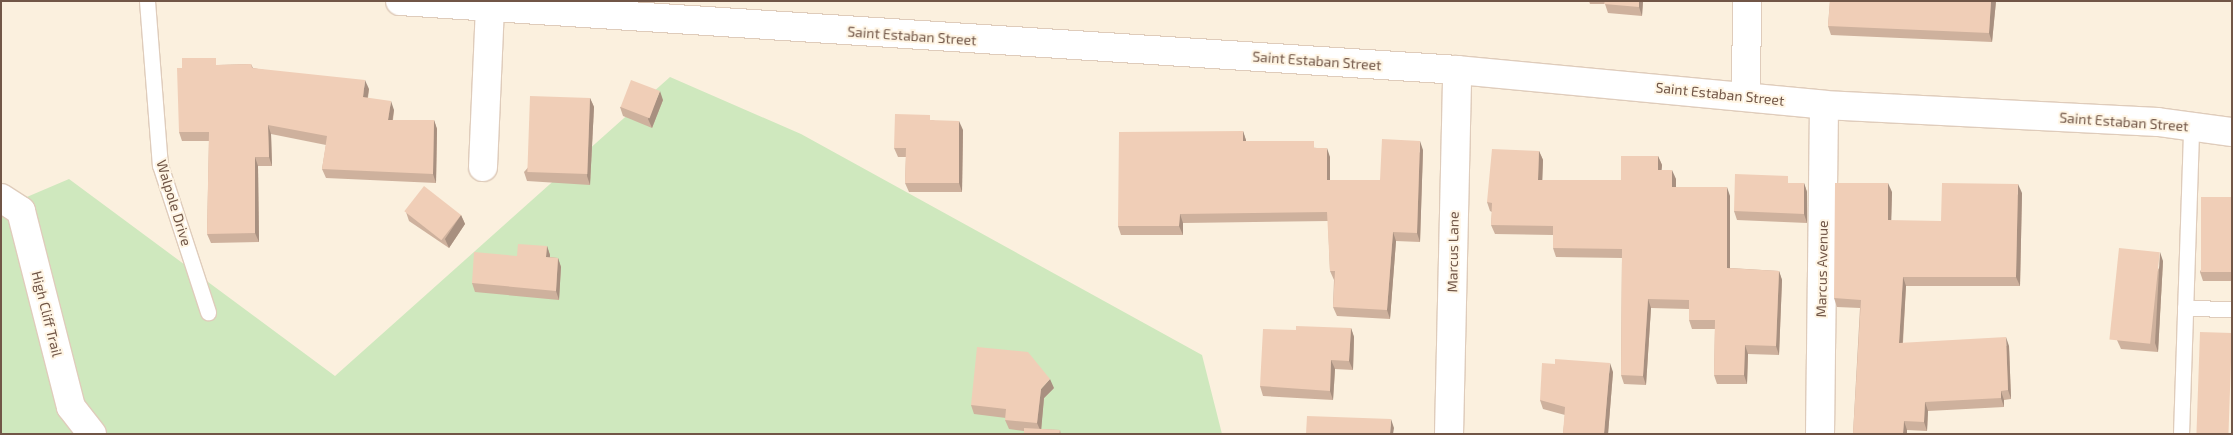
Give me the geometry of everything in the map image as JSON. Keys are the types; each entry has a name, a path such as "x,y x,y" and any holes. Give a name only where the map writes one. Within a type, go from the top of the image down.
{"street":[{"name":"Saint Estaban Street","path":"400,1 490,9 1457,70 1746,95 1824,105 2191,127 2232,132"},
{"path":"1746,1 1746,95"},
{"path":"483,166 490,9"},
{"name":"Marcus Lane","path":"1449,434 1457,70"},
{"name":"Marcus Avenue","path":"1820,434 1824,105"},
{"name":"High Cliff Trail","path":"1,198 21,212 71,407 92,434"}],"lane":[{"name":"Walpole Drive","path":"147,1 160,165 208,312"},
{"path":"2181,434 2191,127"},
{"path":"2184,308 2232,309"}],"green space":[{"path":"670,77 801,134 1202,355 1222,434 1,434 1,208 69,179 335,376"}],"building":[{"path":"1605,1 1639,1 1639,7 1604,4"},
{"path":"1830,1 1991,1 1989,33 1828,26"},
{"path":"182,58 216,58 216,65 251,64 252,68 365,80 363,97 391,101 388,120 434,120 433,174 322,169 327,136 268,125 269,157 255,157 255,233 207,234 209,132 179,132 177,68 182,68"},
{"path":"631,80 660,91 650,118 621,107"},
{"path":"530,96 590,98 587,174 527,172"},
{"path":"895,114 930,115 930,120 959,121 959,183 905,183 906,148 894,148"},
{"path":"1243,131 1243,141 1314,141 1314,148 1327,148 1327,180 1380,180 1382,139 1420,141 1417,233 1393,232 1387,310 1333,307 1335,271 1330,271 1327,212 1180,214 1179,226 1118,226 1119,132"},
{"path":"1492,149 1539,151 1538,180 1621,180 1621,156 1658,156 1658,170 1672,170 1672,187 1727,187 1727,268 1779,271 1776,346 1745,345 1744,375 1714,375 1715,320 1689,320 1689,300 1648,299 1643,376 1621,375 1622,249 1553,248 1553,226 1491,225 1492,203 1487,202"},
{"path":"1735,174 1788,176 1788,183 1804,183 1804,214 1734,211"},
{"path":"1835,183 1888,183 1888,220 1941,221 1942,183 2018,184 2016,277 1903,277 1899,343 2006,337 2008,390 2001,391 2001,398 1925,402 1924,422 1904,421 1903,434 1853,434 1861,300 1834,298"},
{"path":"424,186 461,215 441,240 404,211"},
{"path":"2201,197 2232,197 2232,272 2201,272"},
{"path":"518,244 547,246 546,257 558,258 556,291 472,283 474,252 517,256"},
{"path":"2119,248 2160,252 2150,344 2109,339"},
{"path":"1296,326 1351,328 1349,361 1331,360 1330,391 1260,386 1263,329 1296,330"},
{"path":"2200,332 2232,333 2228,434 2196,434"},
{"path":"977,347 1028,352 1050,379 1041,389 1037,423 1005,420 1006,409 971,405"},
{"path":"1555,359 1610,363 1604,434 1563,434 1565,407 1540,400 1542,363 1555,364"},
{"path":"1307,416 1391,419 1390,434 1306,434"},
{"path":"1024,428 1060,430 1059,434 1024,434"}]}
